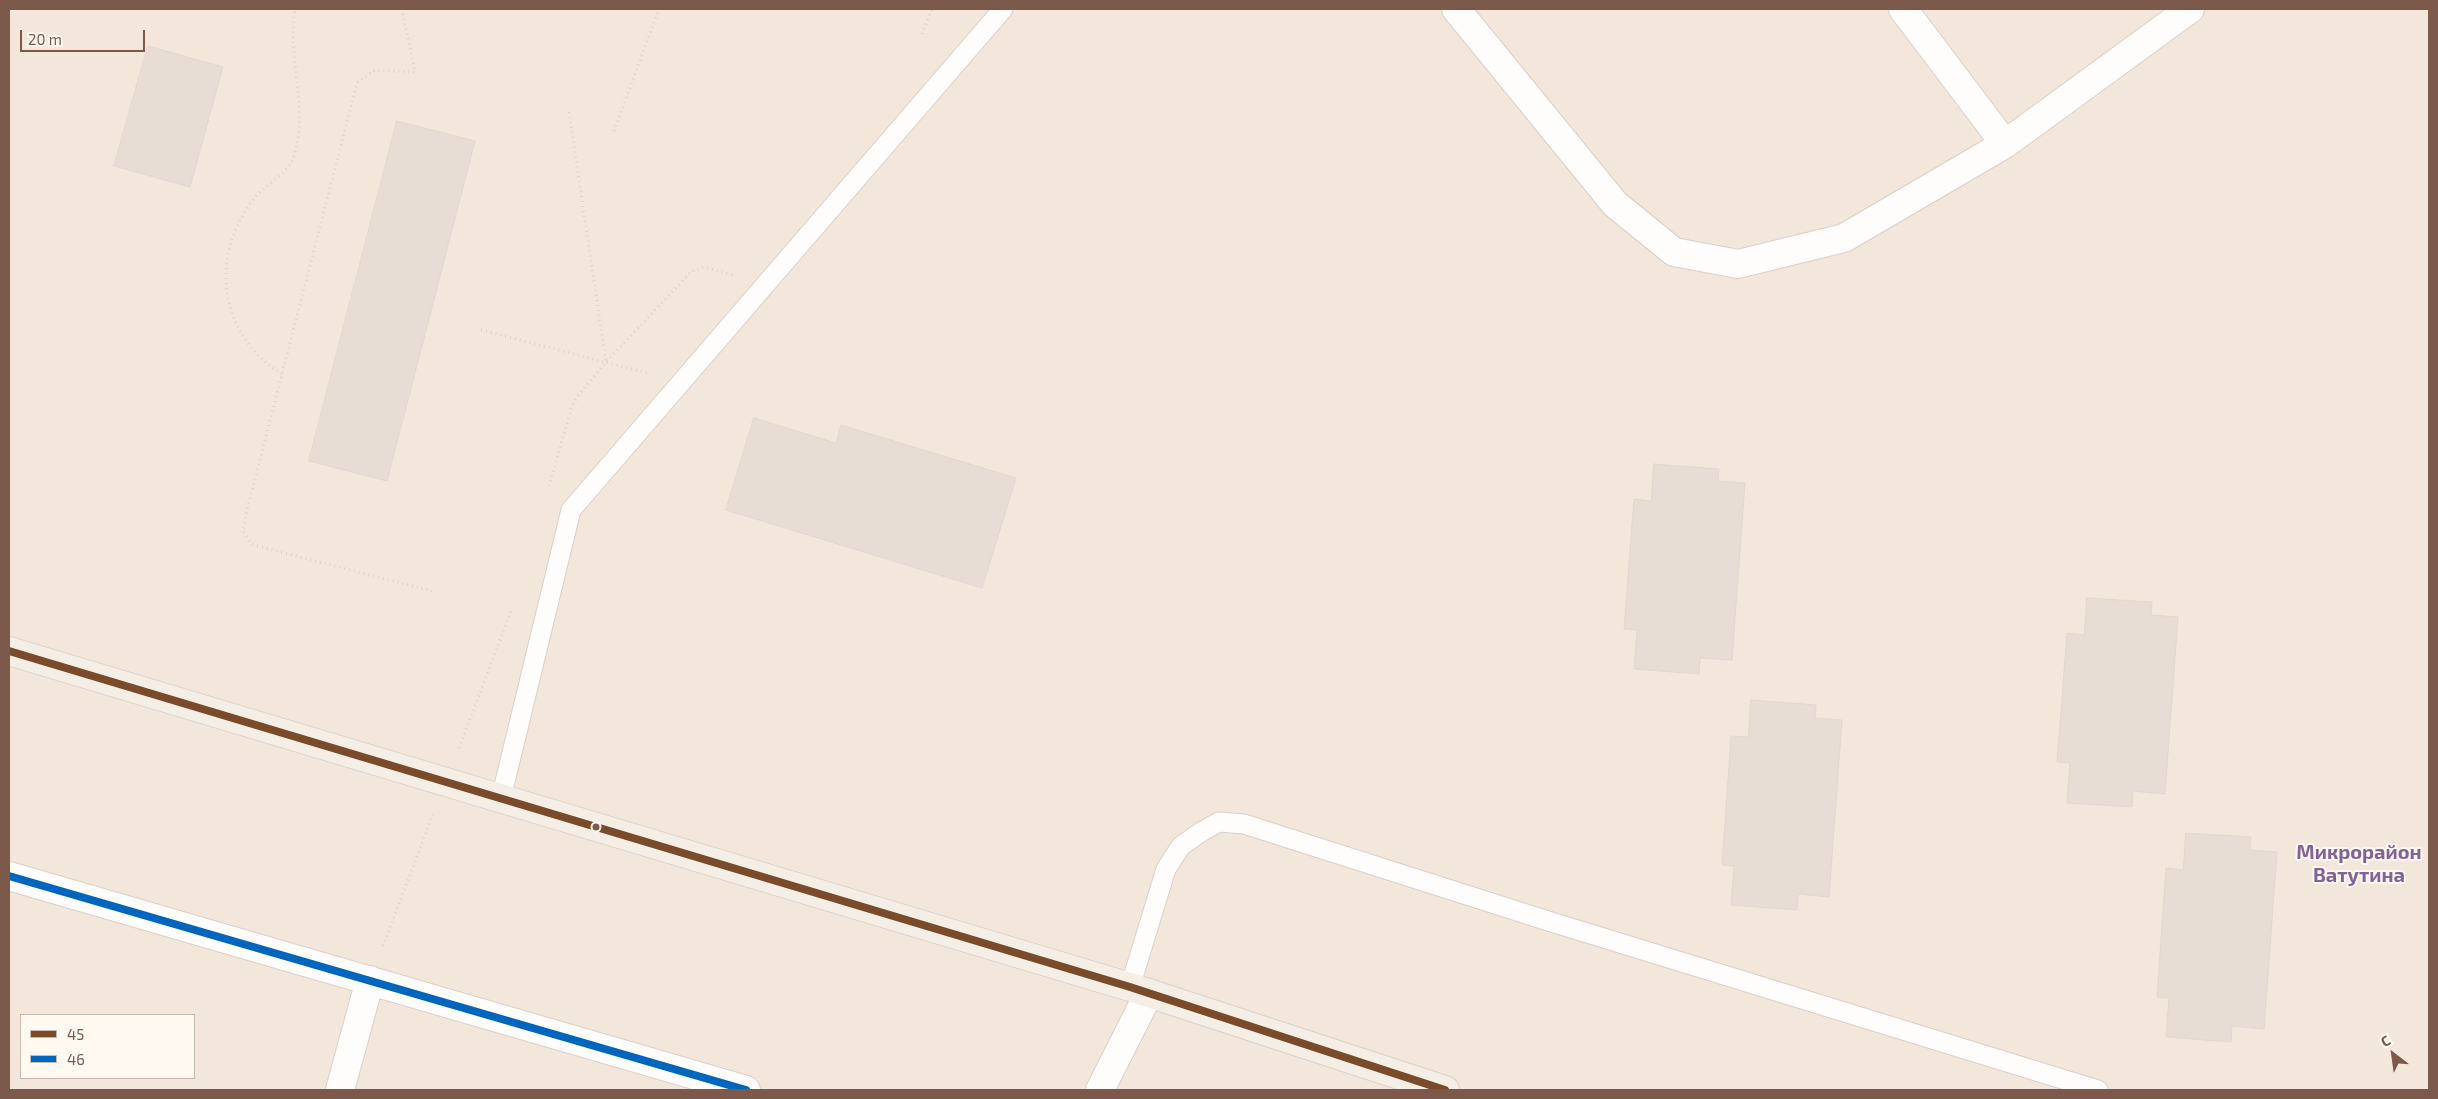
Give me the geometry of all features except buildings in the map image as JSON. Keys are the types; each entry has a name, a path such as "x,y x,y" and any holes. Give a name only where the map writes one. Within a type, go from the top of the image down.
{"main road":[{"path":"9,651 1139,990 1445,1090"}],"street":[{"path":"1456,9 1615,204 1674,252 1738,264 1844,238 2004,144 2190,9"},
{"path":"1903,9 2004,144"},
{"path":"9,876 746,1090"},
{"path":"340,1090 370,980"},
{"path":"1100,1090 1139,990"}],"lane":[{"path":"501,798 571,510 1003,9"},
{"path":"1139,990 1166,869 1181,846 1201,832 1219,822 1244,824 1545,920 2098,1090"}],"path":[{"path":"282,374 266,364 253,351 235,323 227,296 225,268 232,237 242,215 254,198 287,169 294,157 300,113 294,30 295,9"},
{"path":"402,9 415,72 375,70 357,83 243,524 246,537 257,546 432,592"},
{"path":"614,131 660,9"},
{"path":"922,34 932,9"},
{"path":"569,112 606,362"},
{"path":"481,330 682,381"}],"shaded area":[{"path":"9,9 2429,9 2429,1090 9,1090"}],"transit line":[{"name":"45","path":"9,651 1130,987 1445,1090"},
{"name":"46","path":"9,876 746,1090"}],"district":[{"name":"Микрорайон Ватутина","path":"2359,864"}]}
